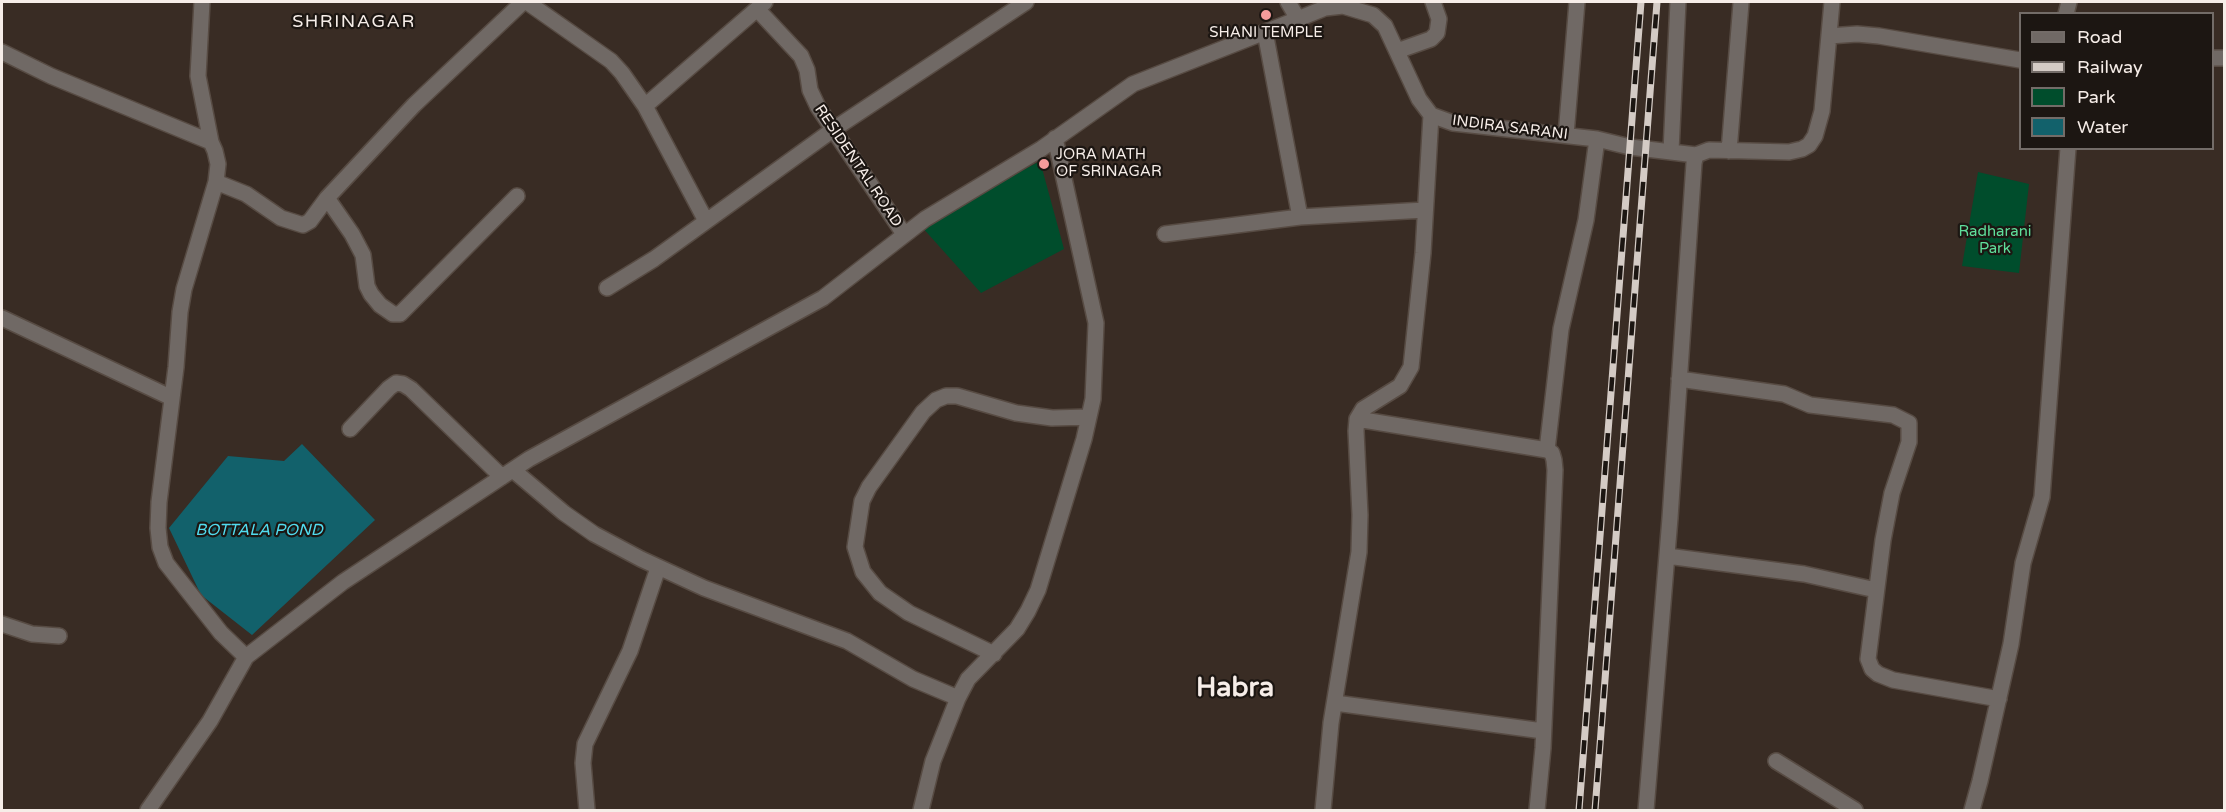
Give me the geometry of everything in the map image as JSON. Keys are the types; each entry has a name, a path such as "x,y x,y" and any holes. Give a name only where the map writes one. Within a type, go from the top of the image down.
{"street":[{"path":"148,810 210,721 246,657 221,633 166,563 160,547 158,528 180,312 184,289 216,182 218,164 211,142 198,76 202,2"},
{"path":"216,182 246,194 281,218 303,225 414,105 525,2 611,61 622,73 645,106 706,221"},
{"path":"607,288 654,259 834,129 1026,2"},
{"path":"1288,2 1298,19"},
{"path":"1397,51 1431,39 1437,33 1438,19 1433,2"},
{"path":"1566,135 1577,2"},
{"path":"1671,151 1678,2"},
{"name":"INDIRA SARANI","path":"246,657 343,582 507,474 823,298 924,219 1041,149 1132,84 1325,8 1342,6 1373,15 1385,26 1419,99 1431,115 1453,123 1597,139 1630,147 1696,155 1709,150 1789,152 1809,145 1815,136 1822,111 1832,2"},
{"path":"1729,151 1741,3"},
{"path":"645,106 761,5"},
{"name":"RESIDENTAL ROAD","path":"761,5 801,56 807,70 810,90 818,107 904,234"},
{"path":"1265,32 1300,217"},
{"path":"1829,36 1857,34 1879,36 2019,60"},
{"path":"2,52 51,76 211,142"},
{"path":"1323,810 1327,756 1359,552 1357,419 1363,409 1400,386 1411,366 1431,115"},
{"path":"921,810 933,761 968,679 1017,629 1038,590 1059,525 1093,399 1096,323 1055,138"},
{"path":"1547,450 1561,329 1586,220 1597,139"},
{"path":"1972,810 2011,644 2023,563 2042,497 2068,150"},
{"path":"1646,810 1696,155"},
{"path":"327,198 352,234 363,255 367,286 371,294 393,314 400,314 518,196"},
{"path":"1165,234 1300,217 1425,210"},
{"path":"2,318 172,398"},
{"path":"1679,379 1784,394 1810,405 1893,415 1909,423 1909,442 1892,493 1876,590 1868,658 1872,669 1893,680 1999,699"},
{"path":"350,429 389,388 396,383 403,384 411,388 507,474 594,534 658,568 847,641 913,679 958,698"},
{"path":"994,654 909,613 880,593 863,572 855,547 862,501 869,487 923,412 936,400 946,396 957,396 1016,413 1052,418 1089,417"},
{"path":"1357,419 1547,450 1552,453 1555,470 1543,731 1537,810"},
{"path":"1666,556 1804,574 1876,590"},
{"path":"587,810 583,763 585,744 630,651 658,568"},
{"path":"2,624 32,634 59,636"},
{"path":"1335,703 1543,731"},
{"path":"1776,761 1855,810"}],"green space":[{"path":"1040,161 1064,249 981,293 921,226"},
{"name":"Radharani Park","path":"1978,172 2029,184 2019,273 1962,266"}],"water":[{"name":"BOTTALA POND","path":"302,444 375,520 252,635 201,595 169,528 228,456 284,461"}],"railway":[{"path":"1579,810 1641,2"},
{"path":"1595,810 1657,2"}],"place":[{"name":"SHANI TEMPLE","path":"1266,15"},
{"name":"JORA MATH OF SRINAGAR","path":"1044,164"}],"district":[{"name":"SHRINAGAR","path":"354,22"},
{"name":"Habra","path":"1235,689"}]}
